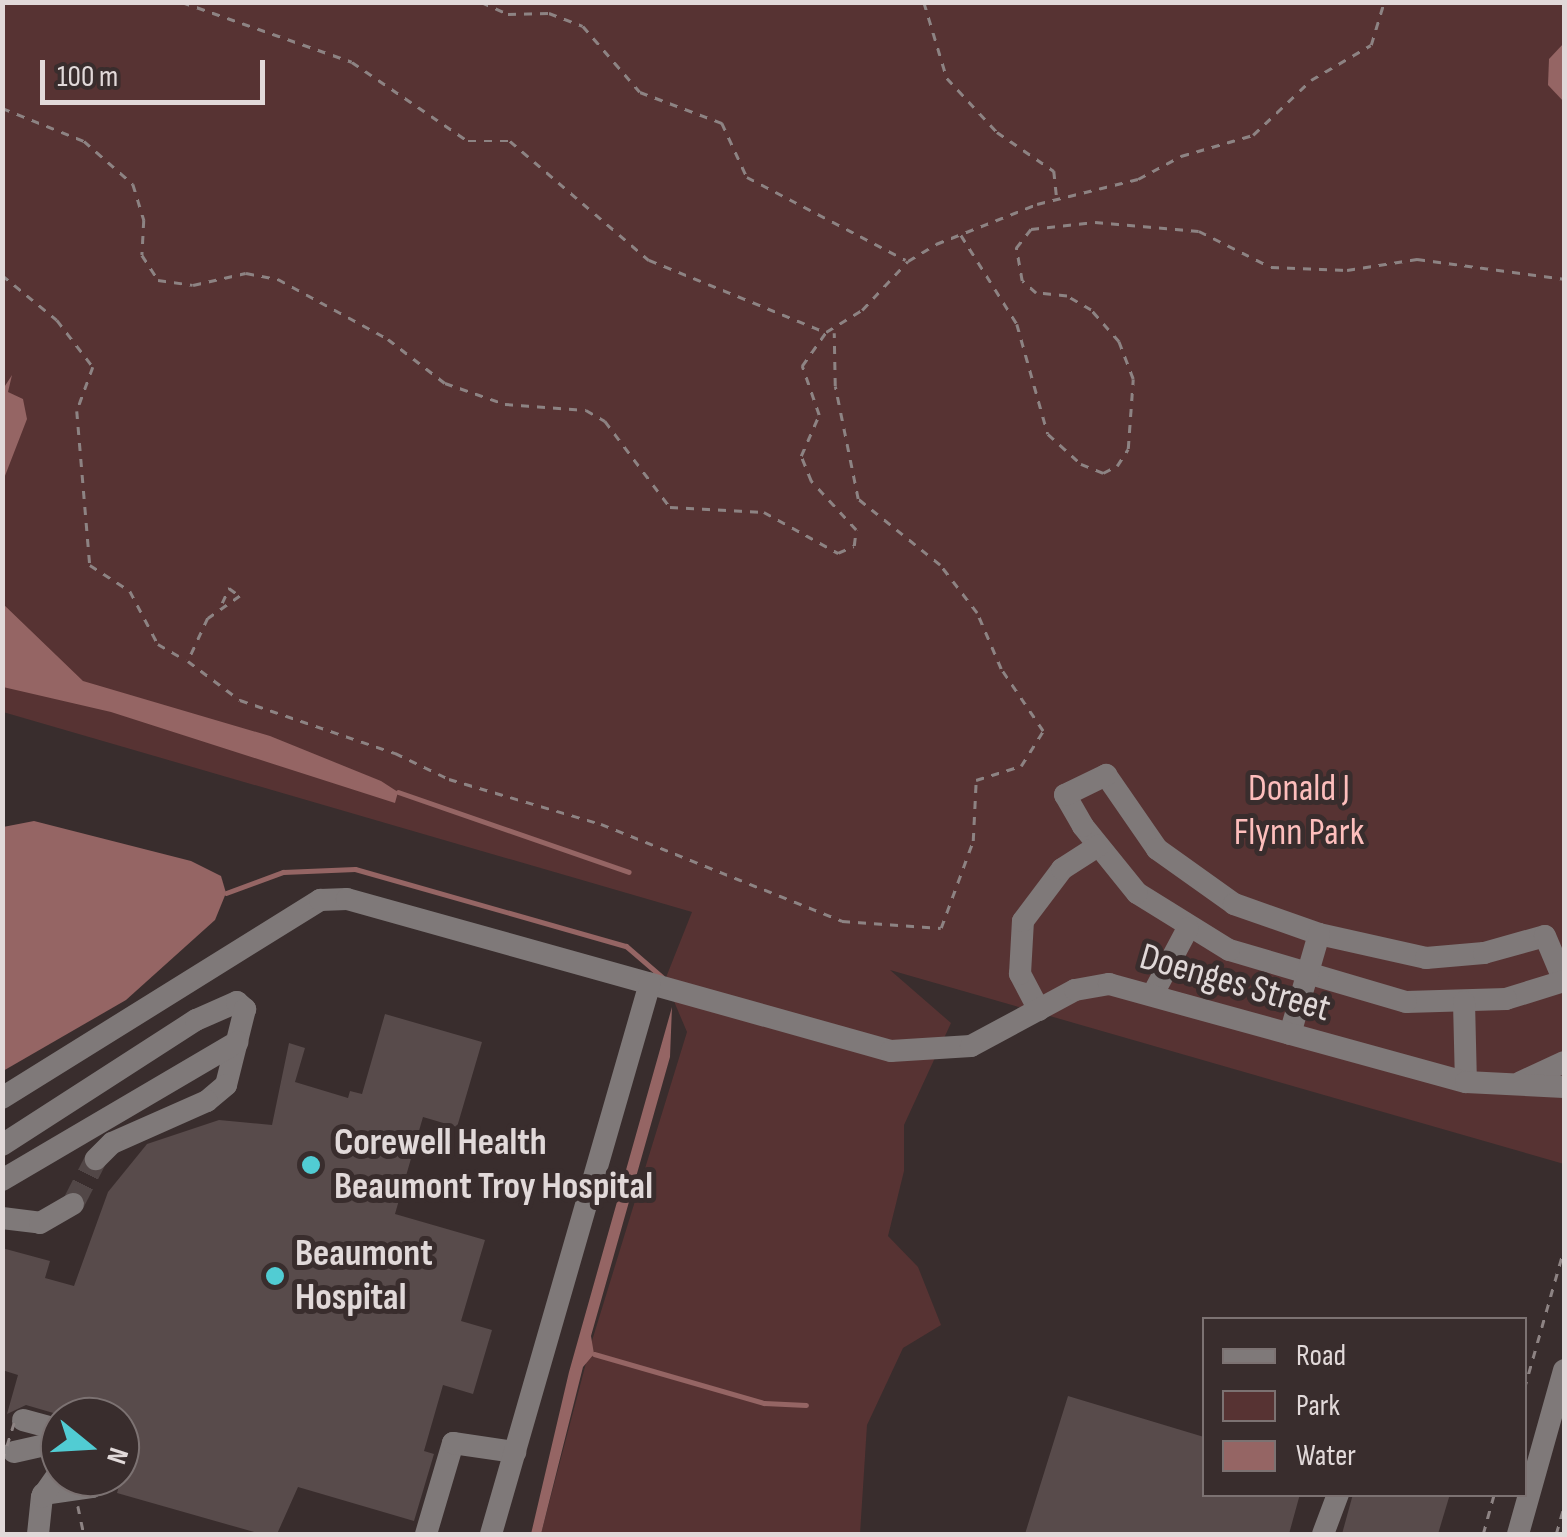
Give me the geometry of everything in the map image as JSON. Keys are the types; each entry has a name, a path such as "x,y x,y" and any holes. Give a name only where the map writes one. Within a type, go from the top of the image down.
{"street":[{"path":"1106,775 1132,820 1182,872 1234,904 1319,934 1426,958 1484,953 1545,936 1564,981 1506,999 1406,1002 1306,978 1188,928 1137,893 1098,846 1065,794 1106,775"},
{"path":"1039,1010 1020,974 1023,922 1062,869 1098,846"},
{"name":"Doenges Street","path":"2,1098 320,900 347,900 904,1053 971,1046 1093,985 1154,992 1466,1082 1564,1087"},
{"path":"1154,992 1188,928"},
{"path":"1290,1034 1319,934"},
{"path":"490,1534 650,984"},
{"path":"2,1145 150,1050 237,1002 246,1010 226,1085 207,1101 112,1143 96,1158"},
{"path":"1464,1002 1466,1082"},
{"path":"110,1030 150,1050"},
{"path":"3,1181 237,1042"},
{"path":"67,1057 86,1091"},
{"name":"Doenges Street","path":"1520,1082 1564,1062"},
{"path":"2,1218 40,1223 73,1204"},
{"path":"1527,1480 1535,1432 1564,1370"},
{"path":"14,1417 40,1424"},
{"path":"426,1534 453,1443 515,1452"},
{"path":"6,1453 40,1446"},
{"path":"38,1534 44,1497"},
{"path":"1323,1534 1337,1497"},
{"path":"1518,1534 1524,1497"}],"path":[{"path":"182,2 352,62 468,141 510,141 649,260 826,332 834,331 908,261 960,234 1057,199 1138,179 1181,156 1254,135 1312,80 1370,45 1384,2"},
{"path":"482,2 508,14 548,14 582,26 640,92 722,124 747,177 908,261"},
{"path":"924,2 947,78 998,132 1054,171 1057,199"},
{"path":"2,108 84,141 133,184 144,220 142,254 158,280 193,285 246,272 278,279 388,340 445,383 505,404 586,410 605,421 670,507 764,512 838,553 854,546 856,530 810,481 801,456 819,414 802,366 826,332"},
{"path":"960,234 1017,324 1048,434 1081,464 1103,473 1128,449 1134,379 1107,324 1067,296 1036,292 1022,281 1016,248 1032,229 1095,222 1199,231 1271,268 1347,270 1417,259 1564,279"},
{"path":"2,275 58,320 93,367 77,411 90,565 130,591 167,654 188,660 240,700 395,753 450,779 601,824 842,921 890,930 941,928 973,841 976,780 1021,766 1044,731 1001,669 977,613 940,566 858,499 835,386 834,331"},
{"path":"188,660 208,618 222,603"},
{"path":"1527,1378 1564,1249"},
{"path":"6,1453 14,1417"},
{"path":"76,1497 84,1534"},
{"path":"1483,1534 1493,1497"},
{"path":"1556,1534 1564,1506"}],"green space":[{"name":"Donald J Flynn Park","path":"2,3 1564,3 1564,1164 890,970 951,1023 904,1125 904,1171 888,1236 918,1267 941,1325 903,1348 867,1425 860,1534 541,1534 591,1344 687,1032 665,980 692,912 3,712"}],"water":[{"path":"1564,43 1564,102 1548,85 1549,59"},
{"path":"12,375 8,392 23,399 27,419 3,481 3,389"},
{"path":"2,603 83,681 270,736 381,781 398,792 395,803 111,712 3,687"},
{"path":"34,821 191,861 221,876 226,893 215,920 126,1000 3,1071 3,827"},
{"path":"672,1007 670,1057 591,1336 594,1354 583,1367 541,1534 531,1534 569,1372"}],"building":[{"name":"Beaumont Hospital","path":"385,1014 482,1042 457,1127 423,1117 395,1214 485,1240 461,1321 492,1330 473,1394 443,1385 424,1451 434,1454 414,1521 298,1487 277,1534 261,1534 131,1497 140,1497 140,1397 40,1397 40,1409 26,1405 7,1414 18,1375 2,1370 2,1248 50,1261 45,1278 74,1286 108,1192 147,1144 219,1120 272,1125 289,1043 305,1048 295,1082 348,1098 350,1091 362,1094"},
{"path":"1068,1396 1202,1436 1202,1497 1299,1497 1289,1534 1025,1534"},
{"path":"1352,1497 1449,1497 1438,1534 1342,1534"}],"waterway":[{"path":"398,792 629,872"},
{"path":"226,893 283,872 355,869 626,946 662,977"},
{"path":"594,1354 764,1403 806,1405"}],"tunnel":[{"path":"73,1204 96,1159"}],"place":[{"name":"Corewell Health Beaumont Troy Hospital","path":"311,1165"},
{"name":"Beaumont Hospital","path":"275,1276"}]}
